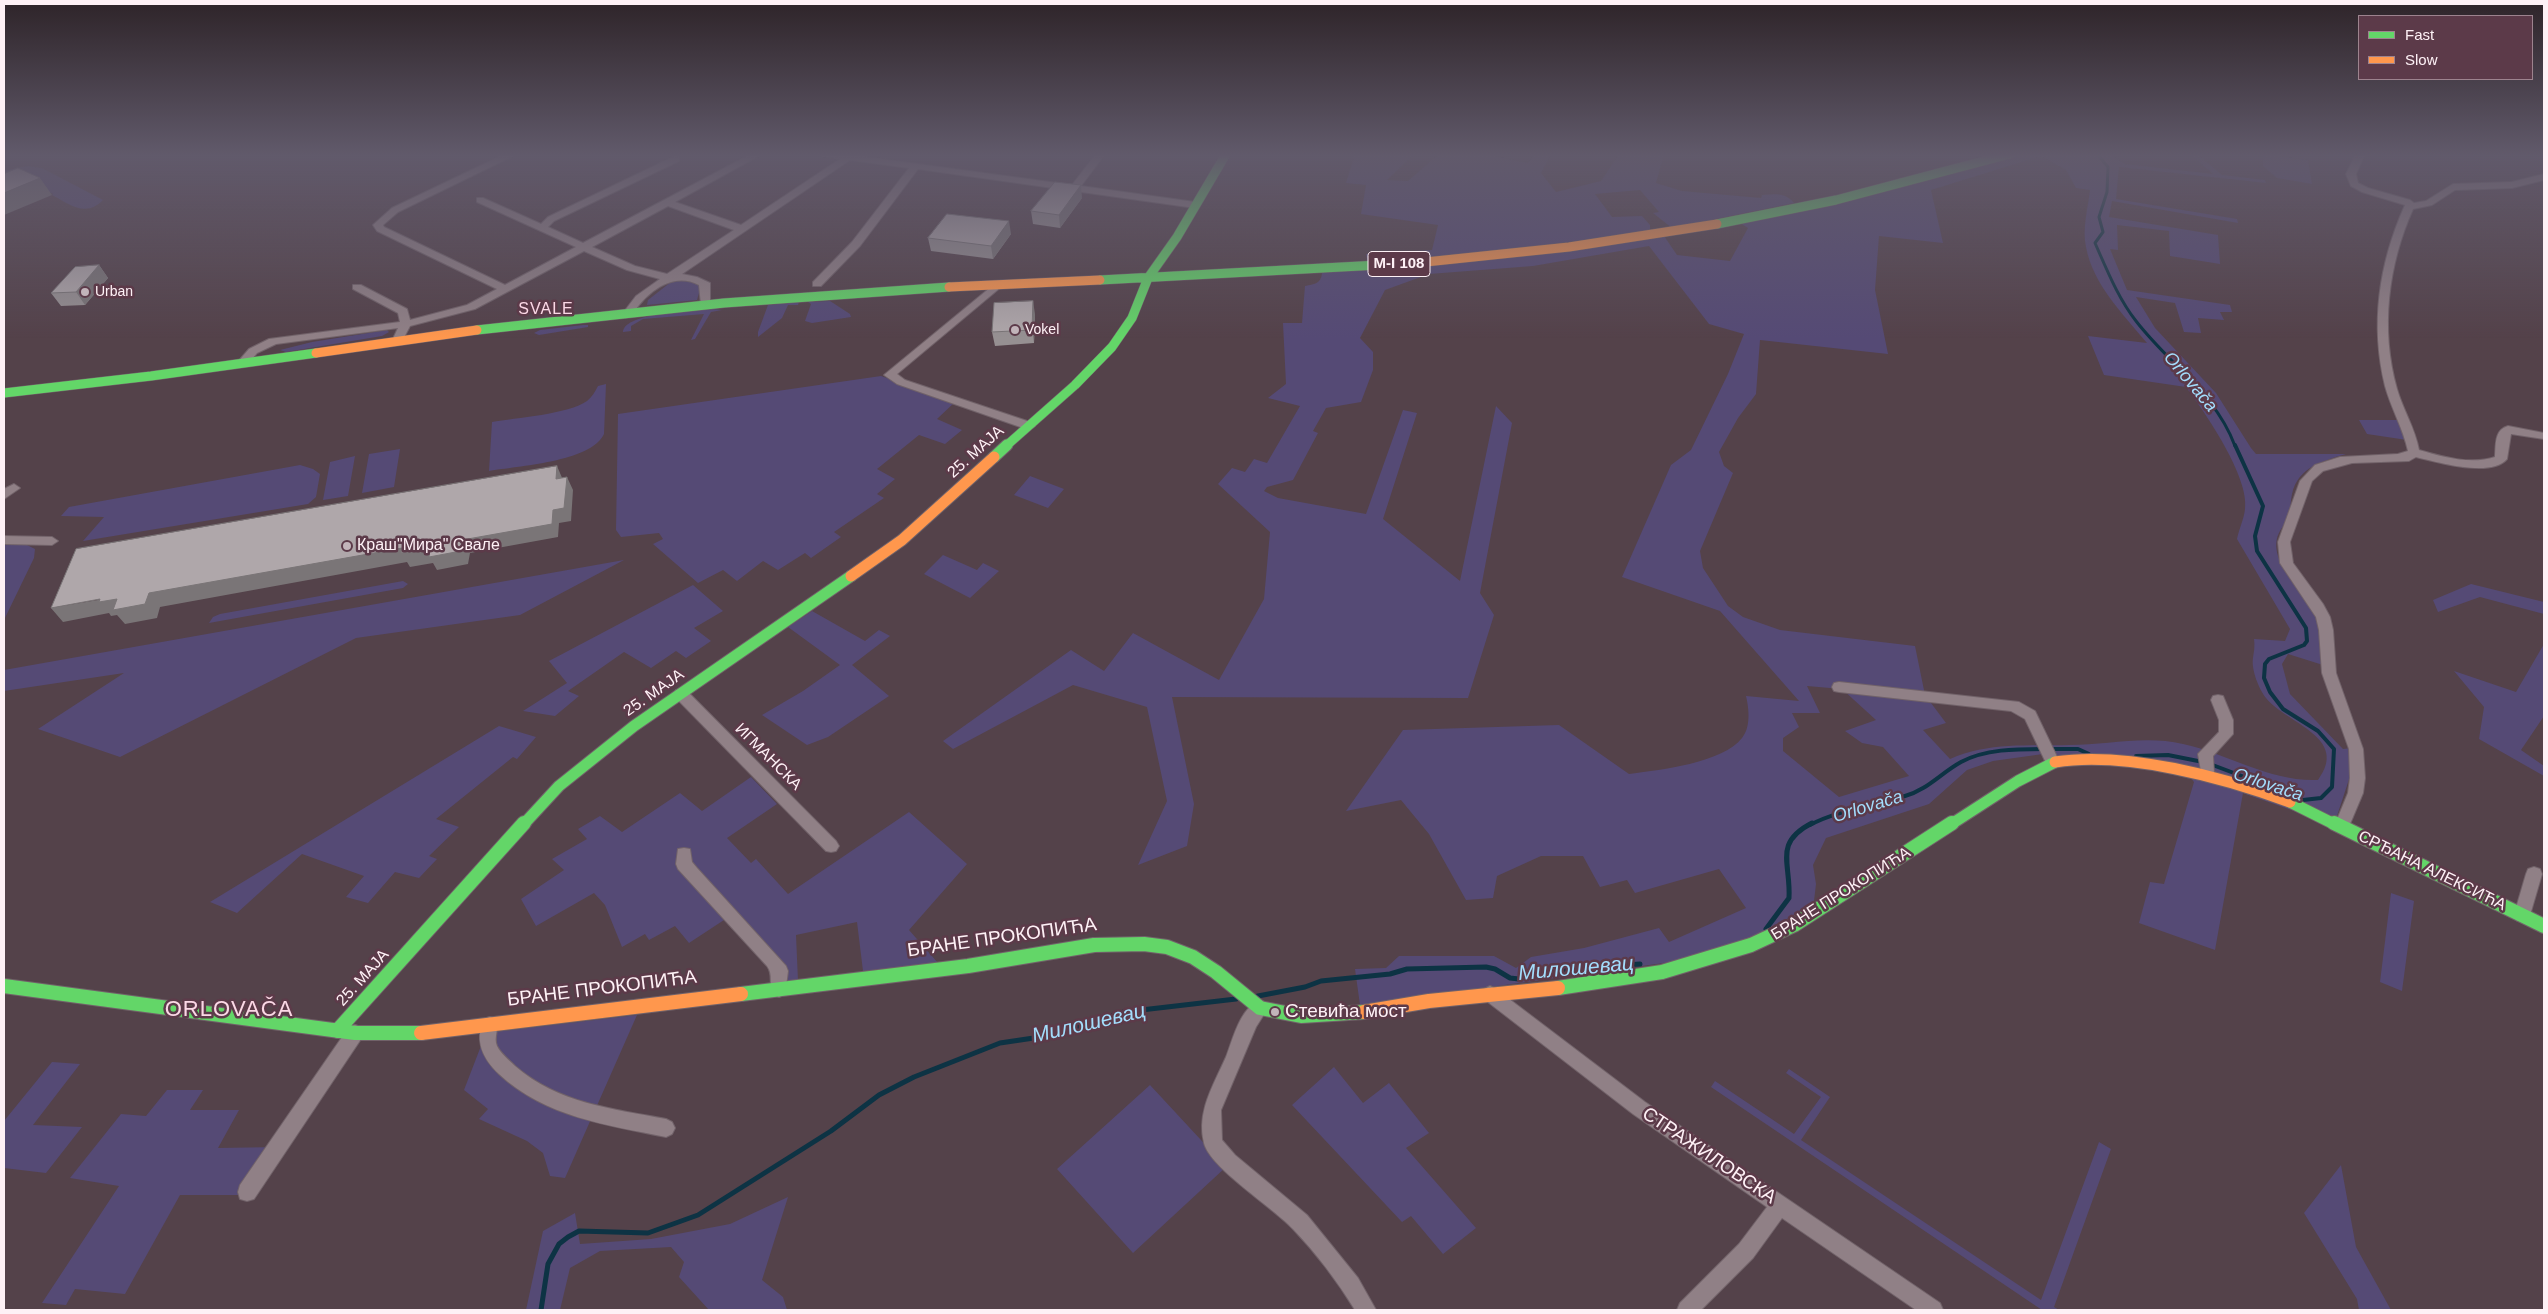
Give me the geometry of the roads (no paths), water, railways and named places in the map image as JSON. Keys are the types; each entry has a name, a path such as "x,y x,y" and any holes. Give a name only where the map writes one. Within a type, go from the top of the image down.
{"street":[{"path":"387,215 378,225 380,229 505,289"},
{"path":"516,215 631,268 669,278 689,278 703,281 706,285 706,305"},
{"path":"543,227 551,219 559,215"},
{"path":"242,364 253,351 273,341 406,324 464,309 642,215"},
{"path":"704,215 742,229"},
{"path":"628,313 631,305 762,215"},
{"path":"817,284 856,244 878,215"},
{"name":"25. МАЈА","path":"346,1032 483,867 559,786 634,726 902,540 1029,426 1112,347 1132,318 1148,278 1190,215"},
{"name":"M-I 108","path":"4,393 242,364 397,341 706,305 834,294 1381,265 1632,238 1759,215"},
{"path":"2407,215 2388,270 2383,291 2382,311 2388,376 2414,452"},
{"name":"25. МАЈА","path":"997,285 890,375 901,382 1029,426"},
{"path":"357,287 403,311 406,324 397,341"},
{"path":"2414,452 2450,460 2486,464 2501,459 2503,435 2508,430 2542,436"},
{"path":"2342,827 2357,788 2359,757 2355,739 2328,670 2327,636 2322,615 2289,569 2283,550 2284,540 2297,510 2305,483 2318,469 2350,459 2408,457 2414,452"},
{"path":"4,540 52,541"},
{"path":"1839,687 2014,706 2030,715 2042,735 2051,757"},
{"name":"ИГМАНСКА","path":"681,694 831,846"},
{"path":"2206,764 2226,734 2226,720 2218,700"},
{"name":"БРАНЕ ПРОКОПИЋА","path":"4,986 346,1032 387,1035 490,1025 968,966 1060,951 1134,944 1168,947 1189,954 1222,976 1257,1006 1285,1014 1320,1016 1357,1013 1490,994 1573,985 1682,968 1727,955 1769,939 1846,892 2051,757 2190,769 2206,764 2342,827"},
{"name":"СРЂАНА АЛЕКСИЋА","path":"2342,827 2544,926"},
{"path":"684,854 684,864 691,873 773,961 780,971 780,989"},
{"name":"СРЂАНА АЛЕКСИЋА","path":"2522,915 2534,874"},
{"name":"СТРАЖИЛОВСКА","path":"1490,994 1639,1108 1933,1310"},
{"path":"1257,1006 1212,1110 1211,1130 1214,1144 1228,1161 1300,1222 1351,1285 1366,1310"},
{"name":"БРАНЕ ПРОКОПИЋА","path":"490,1025 487,1043 495,1057 515,1080 543,1097 579,1109 666,1128"},
{"path":"247,1192 346,1032"},
{"path":"1687,1310 1746,1251 1781,1204"}],"waterway":[{"name":"Orlovača","path":"2100,215 2103,232 2095,243 2118,293 2149,337 2204,395 2227,427 2235,446"},
{"name":"Orlovača","path":"2235,445 2263,506 2255,536 2257,551 2306,628 2307,641 2304,645 2269,659 2265,664 2264,678 2270,692 2283,709 2318,731 2334,749 2332,787 2321,798 2303,800"},
{"name":"Orlovača","path":"1810,825 1833,815 1913,793 1927,786 1961,762 1980,754 2043,749"},
{"name":"Orlovača","path":"2050,749 2078,749 2089,754"},
{"name":"Orlovača","path":"2136,756 2168,755 2203,762"},
{"name":"Orlovača","path":"2210,764 2255,781"},
{"name":"Orlovača","path":"1766,929 1789,898 1788,846 1792,838 1812,823"},
{"name":"Милошевац","path":"1258,996 1305,987 1321,981 1390,974 1407,969 1486,967 1495,969 1510,978 1519,979 1538,971 1640,964"},
{"name":"Милошевац","path":"541,1310 548,1264 559,1244 568,1237 579,1231 648,1233 698,1215 831,1131 879,1095 914,1077 1000,1043 1054,1035 1124,1012 1236,999"}],"place":[{"name":"Urban","path":"85,292"},
{"name":"Vokel","path":"1015,330"},
{"name":"Краш\"Мира\" Свале","path":"347,546"},
{"name":"Стевића мост","path":"1275,1012"}],"district":[{"name":"SVALE","path":"546,310"},
{"name":"ORLOVAČA","path":"229,1010"}]}
